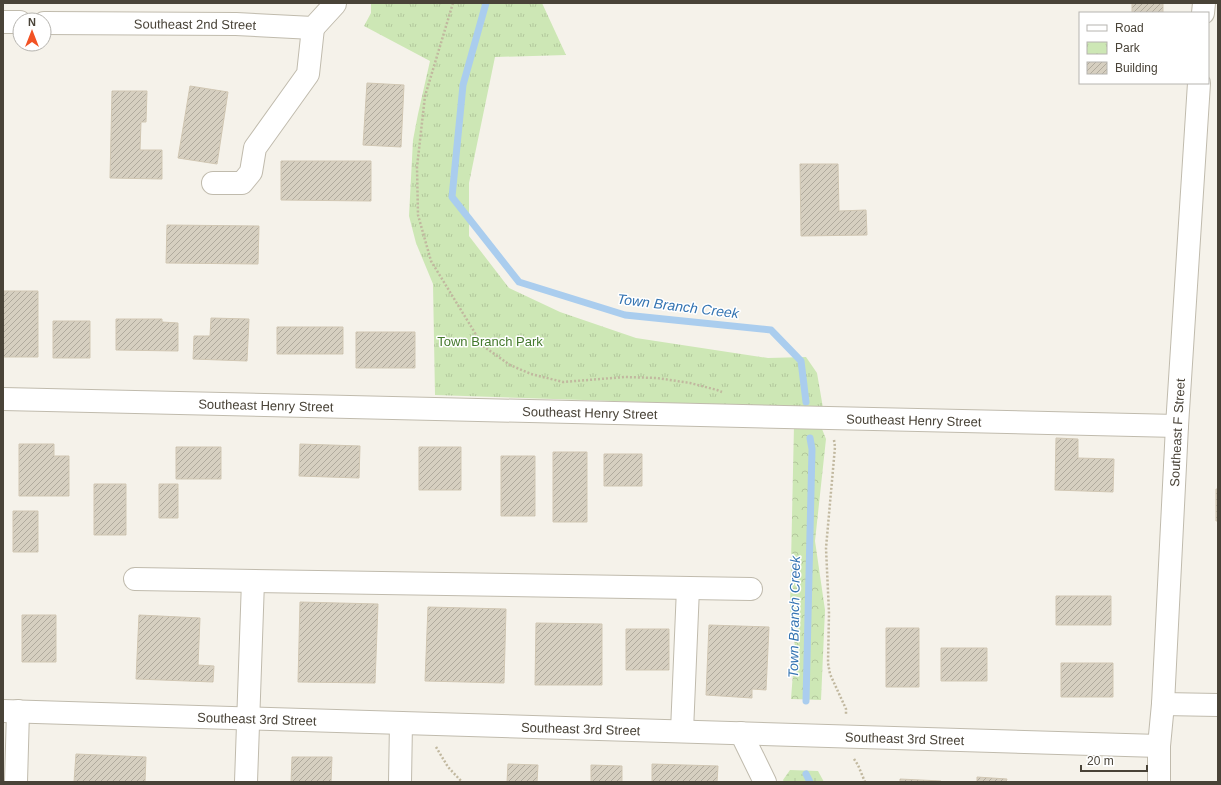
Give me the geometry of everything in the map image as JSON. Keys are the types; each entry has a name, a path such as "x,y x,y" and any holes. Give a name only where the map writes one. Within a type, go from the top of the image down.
{"street":[{"path":"213,183 242,183 251,172 255,148 308,74 313,28 335,4"},
{"name":"Southeast 2nd Street","path":"52,23 236,24 313,28"},
{"name":"Southeast F Street","path":"1160,782 1159,746 1163,704 1177,426 1199,84"},
{"name":"Southeast Henry Street","path":"3,399 1177,426"},
{"path":"135,579 751,589"},
{"path":"246,782 253,581"},
{"path":"682,731 688,588"},
{"path":"1163,704 1218,705"},
{"path":"10,711 16,782"},
{"name":"Southeast 3rd Street","path":"10,711 1159,746"},
{"path":"400,782 401,723"},
{"path":"741,733 765,782"}],"path":[{"path":"452,3 426,96 417,167 418,215 431,262 482,346 510,365 531,374 563,382 625,377 656,378 690,383 723,393"},
{"path":"820,418 832,427 835,447 826,548 829,613 828,663 830,674 846,709 846,716"},
{"path":"436,747 448,768 462,782"},
{"path":"852,753 865,782"},
{"path":"453,782 457,778"}],"green space":[{"name":"Town Branch Park","path":"371,3 542,3 566,55 495,57 469,183 469,236 509,288 560,312 636,338 768,358 806,357 817,373 823,408 435,395 433,284 416,243 409,216 413,140 430,61 364,26 371,13"},
{"path":"820,424 826,439 815,541 825,610 821,700 791,699 795,647 790,609 794,425"},
{"path":"790,770 818,771 824,782 784,782 783,780"}],"building":[{"path":"1132,3 1163,3 1163,12 1132,12"},
{"path":"367,83 404,85 401,147 363,145"},
{"path":"190,86 228,92 217,164 178,158"},
{"path":"112,91 147,91 146,122 141,122 140,150 162,150 162,179 110,178"},
{"path":"281,161 371,161 371,201 281,200"},
{"path":"800,164 838,164 839,211 866,210 867,235 801,236"},
{"path":"167,225 259,226 258,264 166,263"},
{"path":"3,291 38,291 38,357 3,357"},
{"path":"211,318 249,319 247,361 193,359 194,336 210,336"},
{"path":"116,319 162,319 162,322 178,323 178,351 116,350"},
{"path":"53,321 90,321 90,358 53,358"},
{"path":"277,327 343,327 343,354 277,354"},
{"path":"356,332 415,332 415,368 356,368"},
{"path":"1056,438 1078,439 1078,458 1114,459 1113,492 1055,490"},
{"path":"19,444 54,444 54,456 69,456 69,496 19,496"},
{"path":"300,444 360,446 359,478 299,476"},
{"path":"176,447 221,447 221,479 176,479"},
{"path":"419,447 461,447 461,490 419,490"},
{"path":"553,452 587,452 587,522 553,522"},
{"path":"604,454 642,454 642,486 604,486"},
{"path":"501,456 535,456 535,516 501,516"},
{"path":"94,484 126,484 126,535 94,535"},
{"path":"159,484 178,484 178,518 159,518"},
{"path":"1216,489 1218,489 1218,521 1216,521"},
{"path":"13,511 38,511 38,552 13,552"},
{"path":"1056,596 1111,596 1111,625 1056,625"},
{"path":"300,602 378,604 375,683 298,682"},
{"path":"428,607 506,609 504,683 425,681"},
{"path":"22,615 56,615 56,662 22,662"},
{"path":"139,615 200,618 198,665 214,666 213,682 136,679"},
{"path":"536,623 602,624 602,685 535,685"},
{"path":"709,625 769,627 766,690 752,689 752,698 706,695"},
{"path":"886,628 919,628 919,687 886,687"},
{"path":"626,629 669,629 669,670 626,670"},
{"path":"941,648 987,648 987,681 941,681"},
{"path":"1061,663 1113,663 1113,697 1061,697"},
{"path":"76,754 146,757 145,782 74,782"},
{"path":"292,757 332,757 331,782 291,782"},
{"path":"508,764 538,765 537,782 507,782"},
{"path":"652,764 718,766 717,782 652,782"},
{"path":"591,765 622,766 622,782 591,782"},
{"path":"977,777 1007,779 1006,782 977,782"},
{"path":"900,779 941,781 941,782 900,782"}],"waterway":[{"name":"Town Branch Creek","path":"486,3 463,85 452,197 519,282 625,315 771,330 801,361 806,402"},
{"name":"Town Branch Creek","path":"806,701 812,449 810,438"},
{"name":"Town Branch Creek","path":"806,774 810,782"}]}
